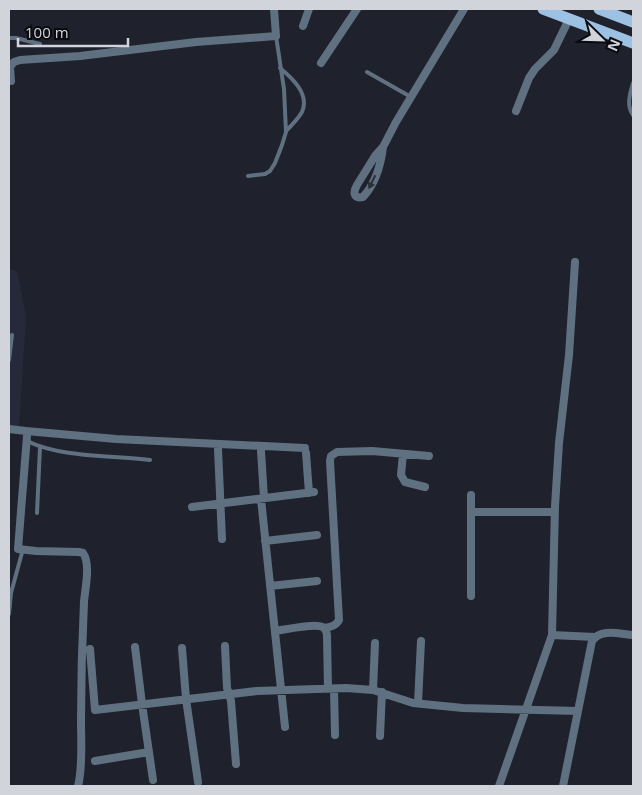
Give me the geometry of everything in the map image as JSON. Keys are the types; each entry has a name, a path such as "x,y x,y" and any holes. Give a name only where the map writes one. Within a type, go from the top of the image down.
{"main road":[{"path":"543,9 633,43"},
{"path":"600,9 633,22"}],"street":[{"path":"11,81 10,67 14,62 20,60 80,56 196,42 276,36 274,9"},
{"path":"303,26 309,9"},
{"path":"321,63 357,9"},
{"path":"383,147 356,185 354,190 355,196 363,197 370,187 379,167 383,147 388,135 464,9"},
{"path":"516,110 530,78 554,50 569,19"},
{"path":"499,786 552,635 559,443 569,356 575,262"},
{"path":"9,429 116,439 306,451 312,493 192,507"},
{"path":"20,549 27,441 26,431"},
{"path":"218,449 222,538"},
{"path":"261,450 265,541 285,727"},
{"path":"275,631 316,626 324,628 333,626 339,620 330,461 332,456 337,452 372,451 429,456"},
{"path":"403,454 401,475 405,482 425,487"},
{"path":"471,495 471,596"},
{"path":"470,512 555,512"},
{"path":"265,541 317,535"},
{"path":"9,548 79,552 85,556 87,570 84,602 78,786"},
{"path":"270,586 317,581"},
{"path":"324,628 327,636 335,735"},
{"path":"563,786 592,642 598,634 605,632 633,635"},
{"path":"552,635 595,637"},
{"path":"418,703 421,642"},
{"path":"373,690 375,643"},
{"path":"225,646 227,688 231,701 236,764"},
{"path":"135,647 153,780"},
{"path":"182,648 186,699 198,782"},
{"path":"90,649 95,710 257,690 331,689 373,690 402,700 463,708 578,711"},
{"path":"380,736 382,692"},
{"path":"94,761 149,752"}],"lane":[{"path":"248,176 265,174 270,171 275,163 286,132 284,89 276,36"},
{"path":"9,38 40,44"},
{"path":"280,68 297,85 303,96 304,104 297,120 286,132"},
{"path":"367,72 411,97"},
{"path":"633,83 629,98 629,106 633,115"},
{"path":"9,360 12,335"},
{"path":"27,441 40,447 60,452 150,460"},
{"path":"37,513 40,447"},
{"path":"9,614 20,549"}],"shaded area":[{"path":"9,269 17,271 26,316 19,427 9,425"}]}
